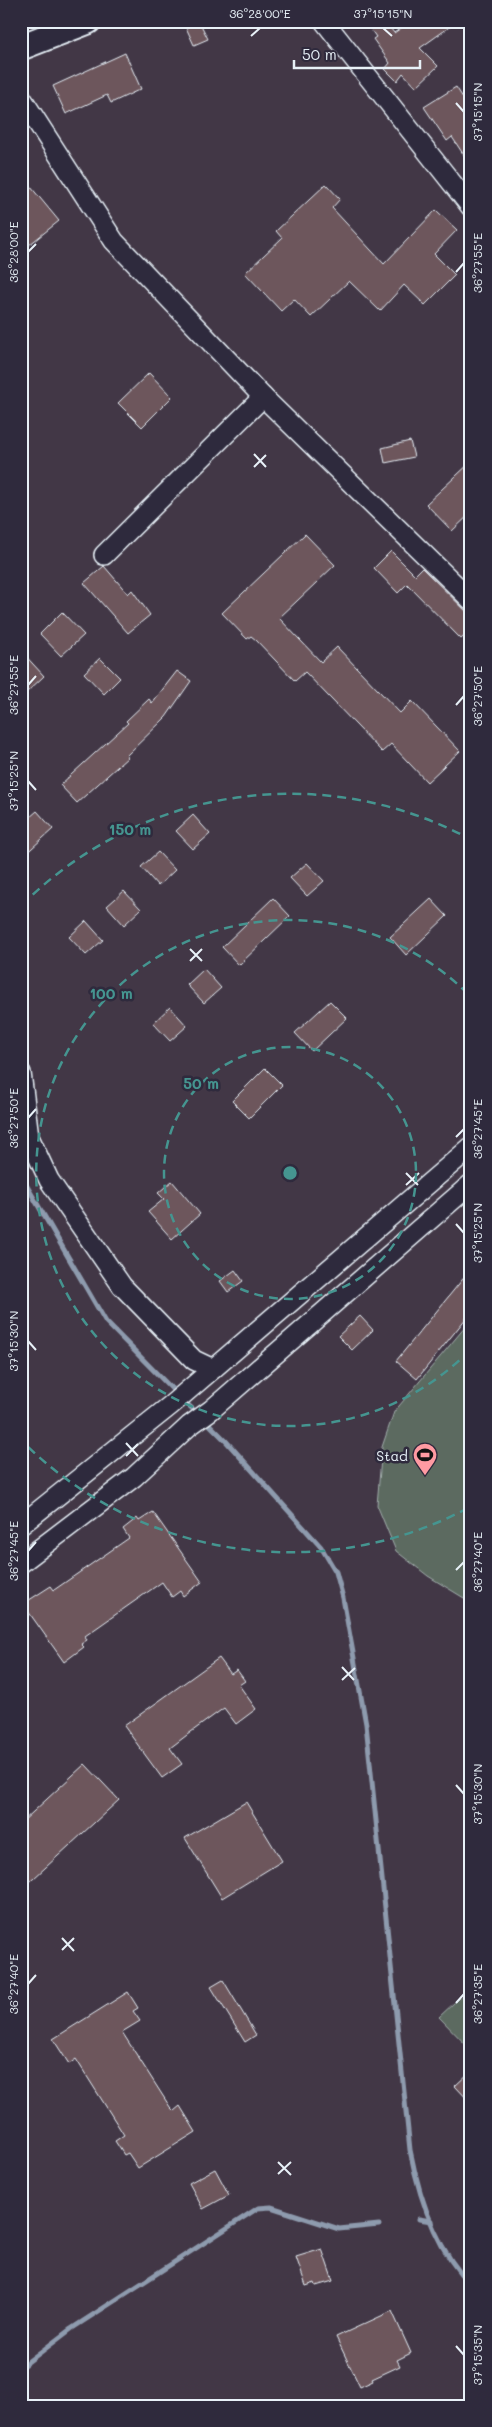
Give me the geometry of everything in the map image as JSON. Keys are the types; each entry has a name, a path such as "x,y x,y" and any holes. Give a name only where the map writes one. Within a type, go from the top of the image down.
{"main road":[{"path":"21,47 88,21"}],"street":[{"path":"324,21 471,207"},
{"path":"21,97 114,241 263,397 471,600"},
{"path":"104,555 263,397"},
{"path":"21,1072 29,1137 49,1180 122,1286 194,1360 213,1369"},
{"path":"21,1525 171,1405 471,1148"},
{"path":"21,1563 134,1478 189,1426 211,1410 471,1184"}],"green space":[{"name":"Stad","path":"471,1320 471,1598 464,1598 428,1576 396,1551 377,1505 382,1447 394,1412"},
{"path":"471,1987 471,2050 439,2017"}],"building":[{"path":"183,21 199,21 208,39 194,45"},
{"path":"365,21 385,21 394,33 411,21 458,21 420,48 438,66 416,87 403,73 397,81 385,69 390,63 373,39 376,37"},
{"path":"125,53 141,89 111,103 107,95 66,114 53,86"},
{"path":"456,87 471,110 471,166 452,137 447,141 424,107"},
{"path":"21,175 59,221 29,245 21,235"},
{"path":"326,184 340,199 332,208 384,264 436,210 457,230 434,254 455,275 425,305 404,285 380,311 349,281 311,317 294,299 281,311 245,273 282,238 276,231"},
{"path":"149,373 172,397 142,427 118,403"},
{"path":"410,441 414,457 385,463 382,448"},
{"path":"471,462 471,513 452,531 426,504"},
{"path":"305,534 335,565 279,618 321,662 337,647 400,713 412,701 460,751 427,782 391,744 382,752 305,672 295,681 256,640 251,636 247,639 222,613"},
{"path":"391,551 415,575 422,568 471,616 471,630 461,639 407,584 398,593 374,568"},
{"path":"104,566 128,594 132,590 150,615 128,633 84,583"},
{"path":"62,612 84,635 61,656 40,634"},
{"path":"21,651 44,676 27,692 21,685"},
{"path":"100,658 120,678 104,694 84,673"},
{"path":"177,671 191,681 166,717 126,756 128,757 77,803 60,785 128,723 126,721 149,699 152,703"},
{"path":"37,811 53,829 21,858 21,825"},
{"path":"193,815 210,834 193,849 176,831"},
{"path":"158,852 175,870 158,886 141,867"},
{"path":"307,863 324,881 307,896 290,878"},
{"path":"124,891 141,909 124,925 107,906"},
{"path":"273,898 290,916 239,965 222,947"},
{"path":"431,899 447,916 406,955 390,937"},
{"path":"86,921 103,940 86,955 69,937"},
{"path":"204,969 221,988 204,1003 187,985"},
{"path":"330,1001 347,1018 312,1051 295,1033"},
{"path":"170,1007 187,1026 170,1041 153,1023"},
{"path":"265,1068 282,1085 249,1118 232,1101"},
{"path":"172,1181 200,1214 172,1239 148,1212 164,1199 158,1193"},
{"path":"471,1269 471,1312 417,1379 396,1361"},
{"path":"235,1270 243,1281 228,1292 220,1281"},
{"path":"360,1316 373,1330 352,1350 338,1336"},
{"path":"153,1512 202,1582 183,1596 180,1591 172,1597 162,1582 85,1636 87,1640 81,1644 84,1647 64,1662 23,1604 51,1586 54,1590 129,1538 123,1529 137,1518 139,1521"},
{"path":"219,1658 231,1674 237,1670 245,1681 239,1685 256,1709 236,1724 224,1708 191,1732 170,1748 182,1764 162,1778 124,1726"},
{"path":"85,1764 119,1800 21,1890 21,1823"},
{"path":"246,1802 282,1861 222,1898 185,1838"},
{"path":"223,1980 256,2035 245,2042 211,1987"},
{"path":"128,1992 138,2008 133,2011 140,2021 122,2032 170,2107 174,2111 180,2106 196,2132 138,2168 128,2153 124,2155 115,2141 124,2135 76,2059 69,2064 53,2039"},
{"path":"471,2071 471,2103 455,2086"},
{"path":"215,2169 229,2195 203,2209 189,2183"},
{"path":"322,2249 333,2281 316,2286 315,2283 306,2286 296,2257"},
{"path":"392,2311 411,2353 397,2360 400,2366 372,2379 373,2381 360,2387 336,2337"}],"waterway":[{"path":"21,1176 106,1322 177,1394"},
{"path":"183,1400 199,1415"},
{"path":"205,1420 321,1547 336,1572 343,1598 366,1724 410,2150 418,2186 431,2222 448,2256 471,2285"},
{"path":"21,2367 71,2329 258,2208 271,2207 339,2229 379,2225"},
{"path":"419,2219 431,2221"}],"place":[{"name":"Stad","path":"425,1476"}]}
